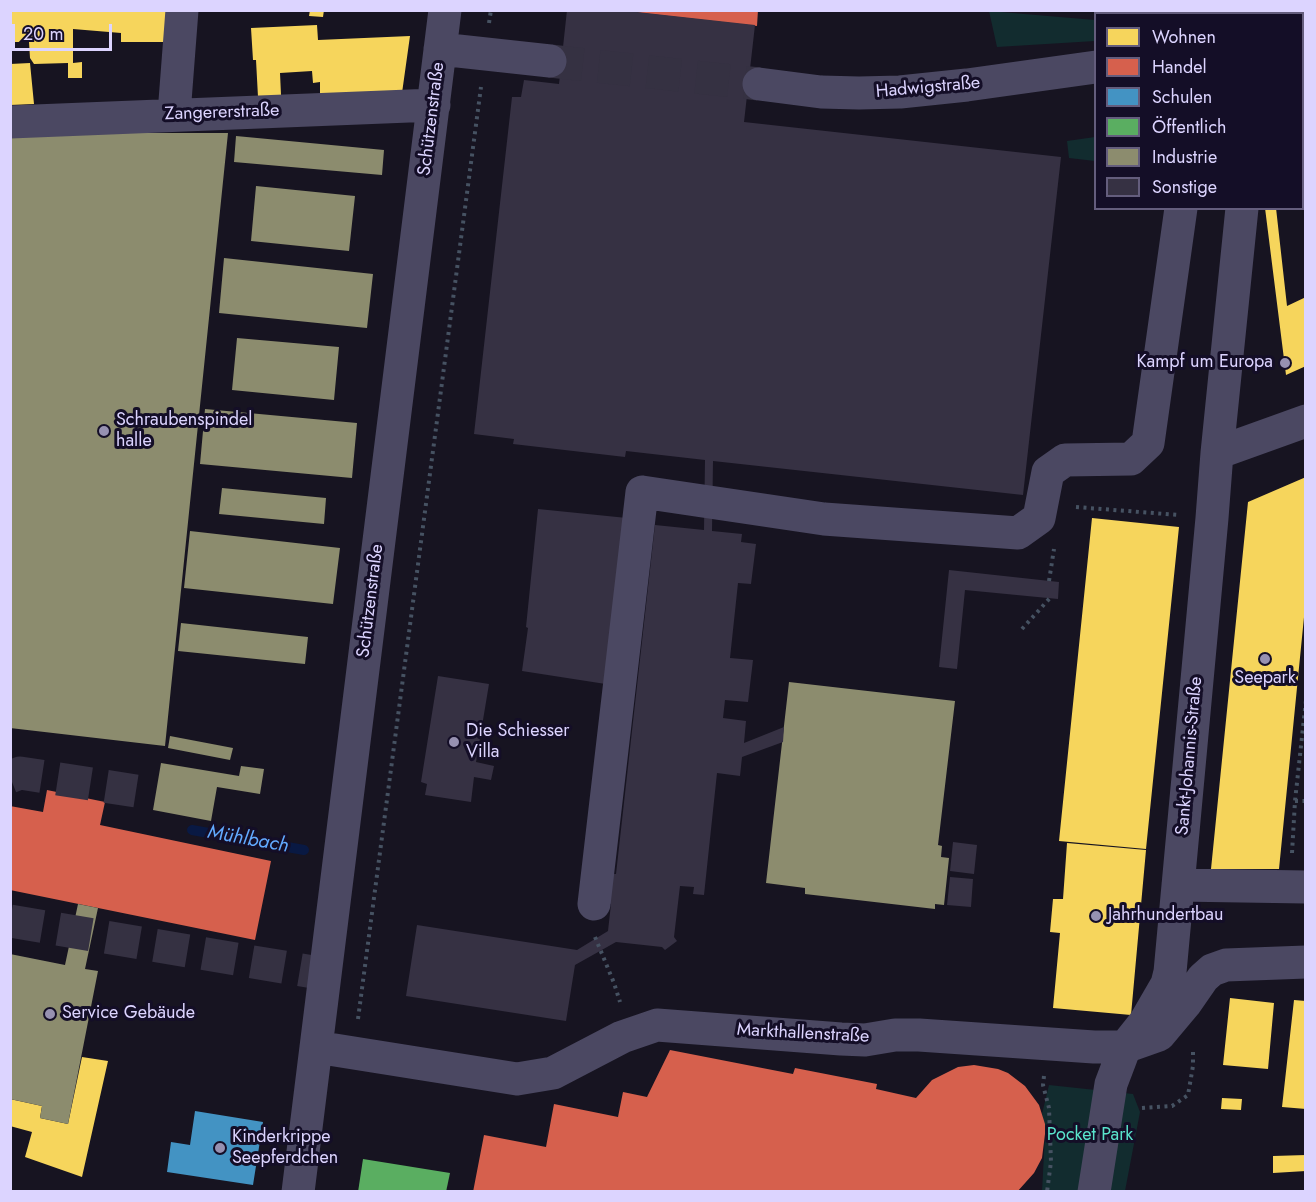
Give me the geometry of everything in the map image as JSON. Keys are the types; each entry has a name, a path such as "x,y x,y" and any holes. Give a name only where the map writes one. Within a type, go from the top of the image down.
{"street":[{"path":"174,114 182,10"},
{"name":"Schützenstraße","path":"298,1191 444,10"},
{"path":"440,49 550,61"},
{"name":"Hadwigstraße","path":"759,84 821,92 900,92 1094,68"},
{"name":"Zangererstraße","path":"10,122 434,105"},
{"path":"594,904 642,492 824,519 1018,533 1039,518 1048,472 1065,460 1131,459 1148,443 1181,210"},
{"name":"Sankt-Johannis-Straße","path":"1094,1191 1111,1084 1125,1047 1145,1022 1167,984 1170,972 1216,453 1242,210"},
{"path":"1216,453 1297,425"},
{"path":"1178,885 1298,887"},
{"name":"Markthallenstraße","path":"316,1047 517,1079 553,1073 622,1037 657,1025 841,1039 865,1040 895,1035 931,1035 1094,1047 1125,1047 1159,1035 1203,978 1212,970 1226,965 1305,962"}],"path":[{"path":"354,1053 490,10"},
{"path":"1072,506 1212,518"},
{"path":"1049,580 1054,548"},
{"path":"1022,629 1050,598"},
{"path":"1298,887 1295,801 1305,700"},
{"path":"1295,801 1305,801"},
{"path":"594,904 590,926 621,1006"},
{"path":"1105,1112 1172,1106 1188,1095 1193,1066 1192,1011 1185,1004"},
{"path":"1044,1078 1043,1085 1049,1108 1051,1162 1047,1191"}],"green space":[{"path":"989,11 1094,20 1094,41 997,47"},
{"path":"1094,137 1094,161 1069,158 1067,141"},
{"name":"Pocket Park","path":"1049,1085 1133,1094 1140,1112 1125,1191 1042,1192 1045,1134 1042,1114"}],"building: Wohnen":[{"path":"10,10 169,10 166,42 121,42 121,33 73,29 73,63 82,62 82,78 68,78 68,63 34,64 30,58 29,42 10,42"},
{"path":"310,10 324,10 323,17 309,16"},
{"path":"317,25 318,40 410,36 402,93 320,96 320,82 313,83 312,71 280,73 281,95 258,97 251,28"},
{"path":"30,63 34,104 10,105 10,64"},
{"path":"1304,82 1306,82 1306,139 1304,140"},
{"path":"1265,210 1276,210 1287,306 1306,297 1306,366 1286,375"},
{"path":"1306,477 1306,597 1279,869 1211,869 1248,502"},
{"path":"1092,518 1179,527 1146,849 1059,841"},
{"name":"Jahrhundertbau","path":"1067,843 1146,850 1131,1015 1053,1008 1060,933 1050,932 1053,899 1063,899"},
{"path":"1230,998 1274,1003 1268,1069 1223,1065"},
{"path":"1294,1000 1306,1001 1306,1109 1282,1107"},
{"path":"82,1057 108,1061 82,1177 25,1157 32,1132 10,1126 10,1099 42,1106 40,1118 68,1124"},
{"path":"1222,1098 1242,1099 1241,1110 1221,1109"},
{"path":"1306,1155 1306,1171 1273,1173 1273,1156"}],"building: Handel":[{"path":"633,10 758,10 757,26 633,12"},
{"path":"47,790 105,802 100,825 271,861 255,940 10,890 10,806 43,812"},
{"path":"670,1050 793,1074 795,1068 877,1084 876,1089 916,1098 932,1080 958,1067 974,1065 998,1069 1008,1073 1025,1086 1039,1105 1045,1124 1042,1158 1034,1173 1017,1192 473,1192 484,1135 546,1147 554,1104 618,1117 623,1092 647,1097"}],"building: Schulen":[{"path":"195,1111 263,1122 253,1185 167,1172 171,1142 190,1145"}],"building: Öffentlich":[{"path":"363,1159 450,1173 446,1192 358,1192"}],"building: Industrie":[{"name":"Schraubenspindel halle","path":"10,133 228,133 165,746 10,728"},
{"path":"236,136 384,150 382,175 234,162"},
{"path":"256,186 355,196 349,251 251,241"},
{"path":"224,258 373,274 367,328 219,313"},
{"path":"237,338 339,347 334,400 232,390"},
{"path":"205,409 357,423 352,478 200,464"},
{"path":"222,488 326,498 324,524 219,514"},
{"path":"190,531 340,548 333,604 184,588"},
{"path":"181,623 308,637 305,664 178,651"},
{"path":"789,682 955,701 938,845 942,846 941,857 949,858 944,905 935,904 935,909 805,894 805,888 766,883"},
{"path":"170,736 233,748 230,760 168,748"},
{"path":"161,763 239,776 241,766 264,769 260,794 217,787 211,821 153,810"},
{"name":"Service Gebäude","path":"78,904 98,908 85,969 98,971 68,1124 40,1118 42,1106 10,1099 10,954 65,965"}],"building: Sonstige":[{"path":"567,10 619,10 755,25 744,122 1061,157 1023,495 713,461 712,531 742,534 741,542 756,544 751,584 738,583 730,658 753,660 748,702 725,700 723,718 746,721 744,743 784,727 783,742 742,757 740,776 717,773 704,895 693,894 694,887 680,886 674,937 677,941 665,950 662,947 616,942 575,965 566,1021 406,996 417,925 577,950 608,931 611,904 607,903 611,874 616,874 655,525 704,530 705,460 626,451 625,457 513,444 514,439 474,434 512,97 521,97 524,80 559,84"},
{"path":"538,509 627,518 612,685 522,671"},
{"path":"949,570 1059,582 1058,599 965,590 957,669 939,667"},
{"name":"Die Schiesser Villa","path":"438,676 489,684 476,762 494,766 491,780 474,777 471,802 425,795 427,784 421,782"},
{"path":"953,842 977,845 974,874 950,871"},
{"path":"950,877 973,879 971,907 947,905"}],"waterway":[{"name":"Mühlbach","path":"192,830 304,850"}],"tunnel":[{"path":"550,61 759,84"},
{"path":"10,777 20,773 136,791"},
{"path":"10,921 325,974"}],"place":[{"name":"Kampf um Europa","path":"1285,363"},
{"name":"Schraubenspindel halle","path":"104,431"},
{"name":"Seepark","path":"1265,659"},
{"name":"Die Schiesser Villa","path":"454,742"},
{"name":"Jahrhundertbau","path":"1096,916"},
{"name":"Service Gebäude","path":"50,1014"},
{"name":"Kinderkrippe Seepferdchen","path":"220,1148"}]}
